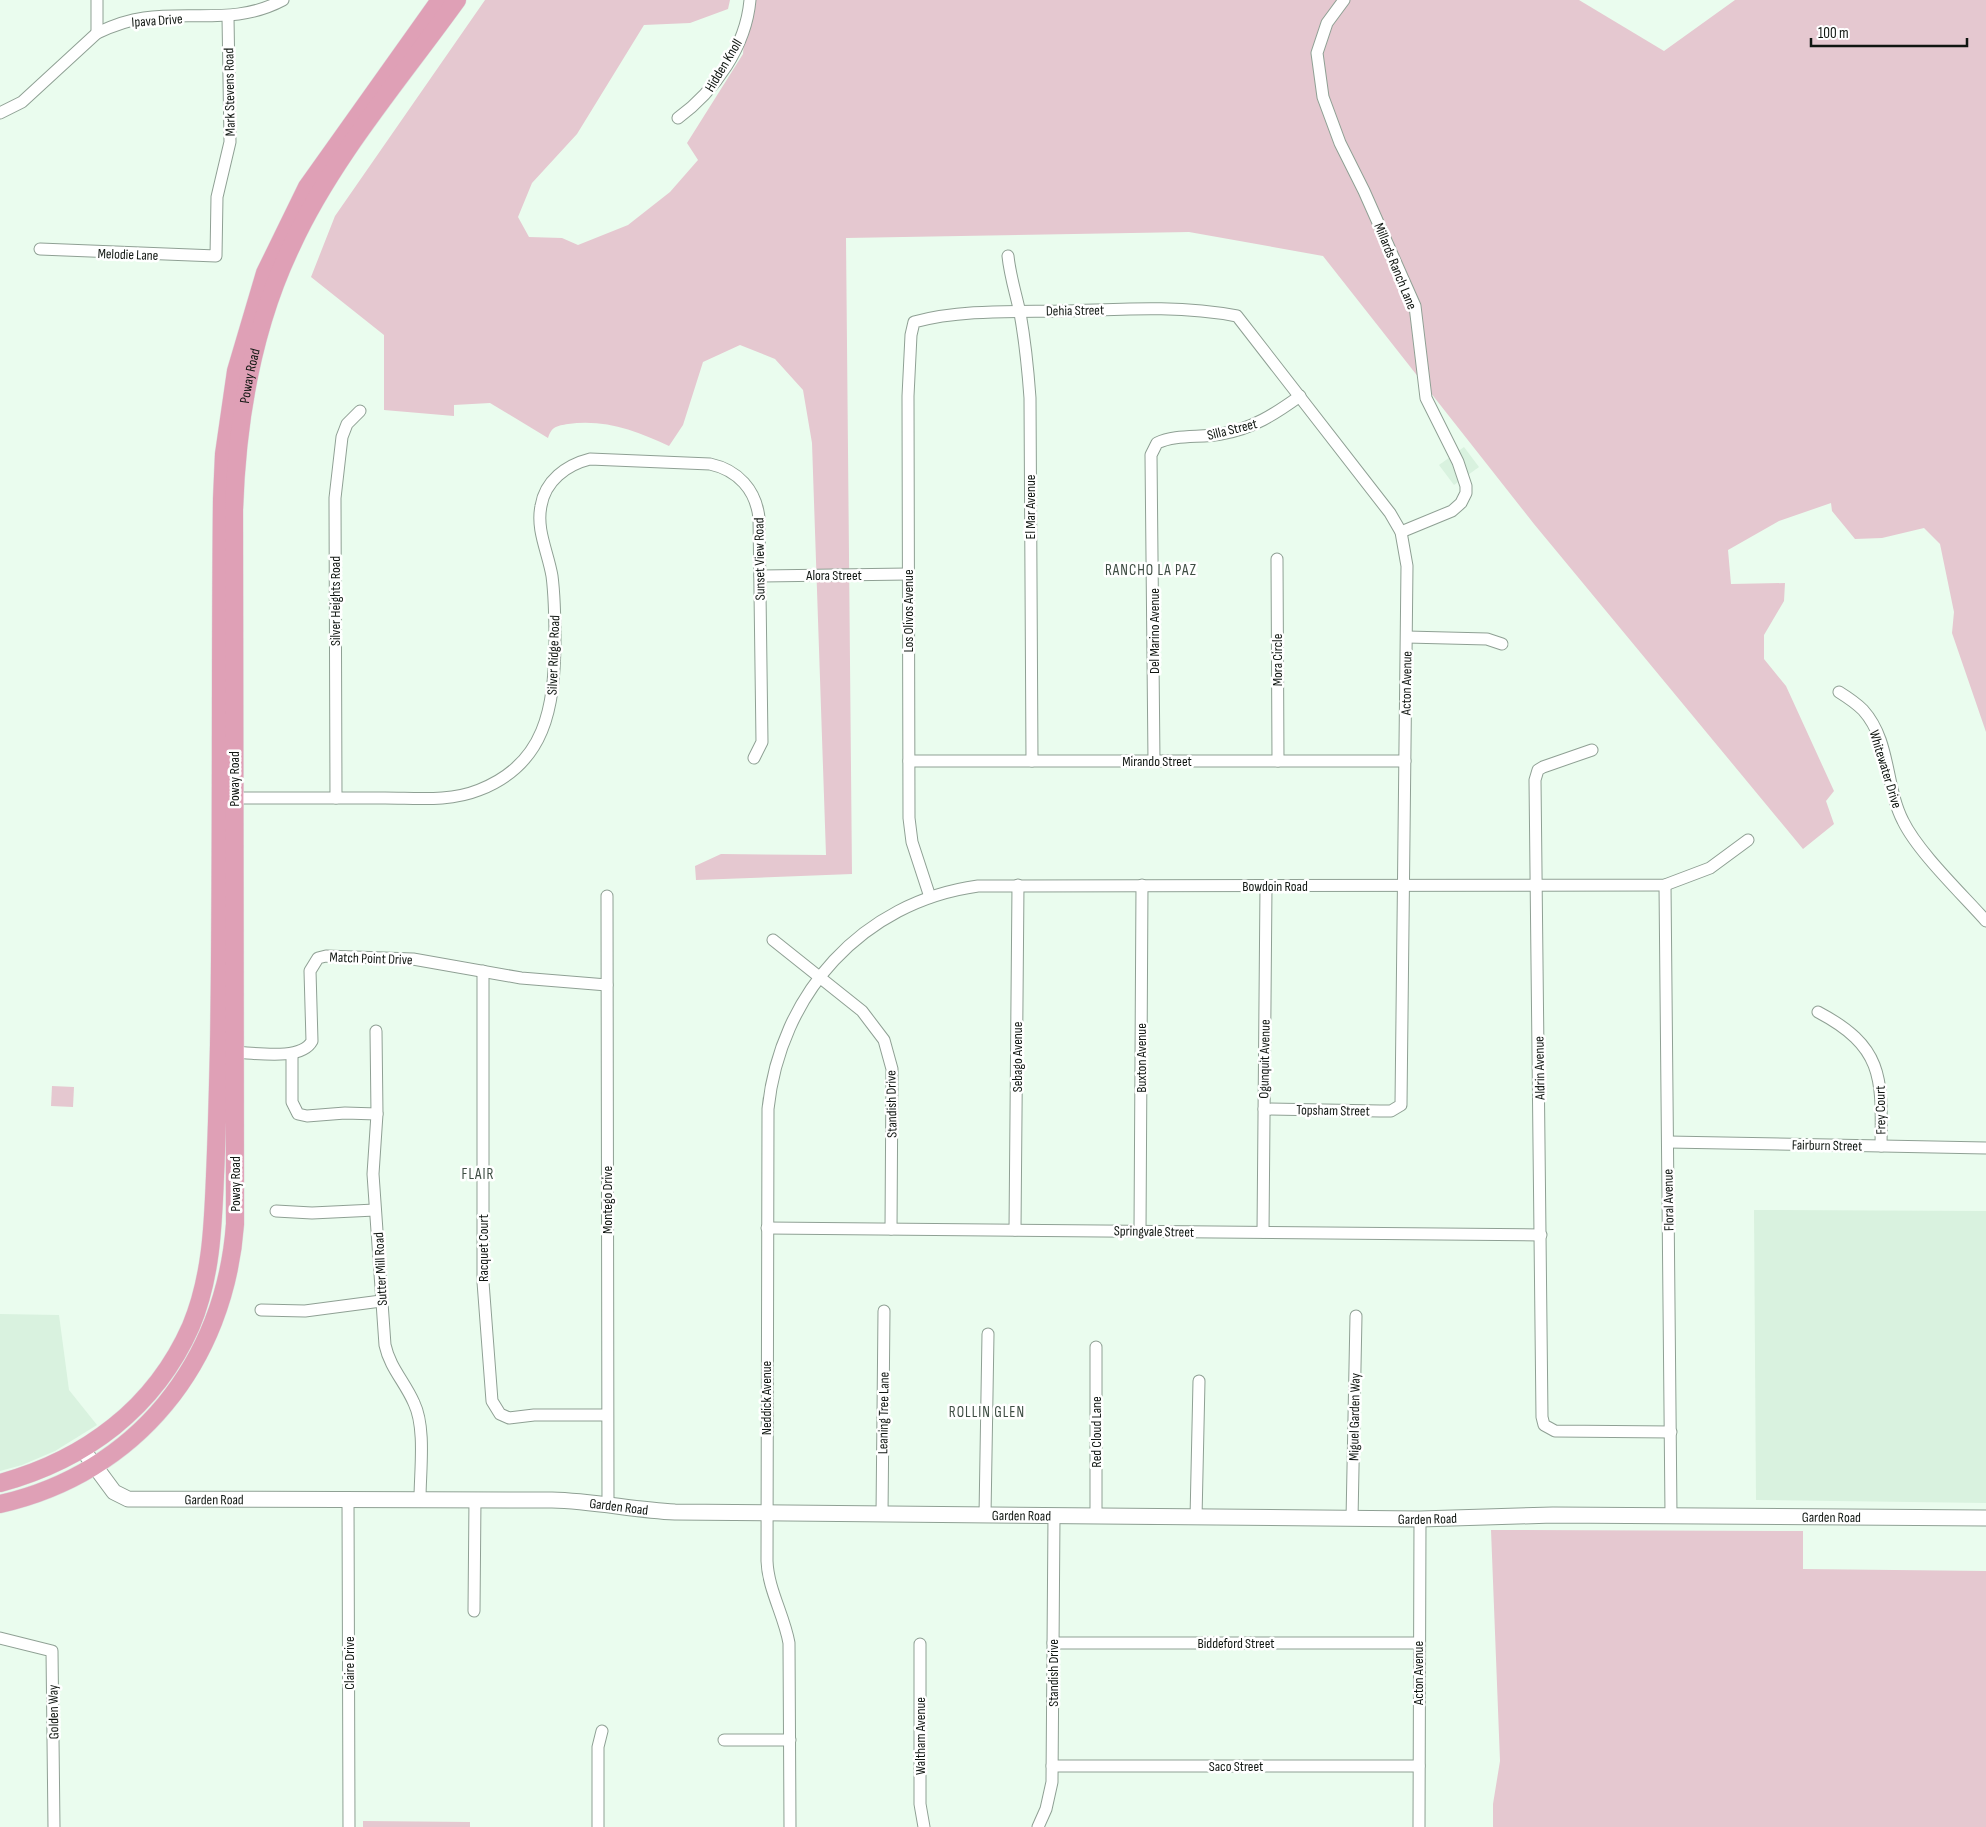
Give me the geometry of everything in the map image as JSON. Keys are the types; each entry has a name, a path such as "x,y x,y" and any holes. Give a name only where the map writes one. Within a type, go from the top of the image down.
{"main road":[{"name":"Poway Road","path":"0,1504 46,1490 96,1465 141,1430 171,1398 201,1352 221,1303 230,1266 234,1224 226,1052 227,798 224,454 236,371 248,326 266,273 307,188 440,0"},
{"name":"Poway Road","path":"227,798 236,465 245,391 258,339 288,254 312,205 337,166 457,0"},
{"name":"Poway Road","path":"0,1483 18,1478 83,1450 119,1423 156,1384 184,1339 202,1295 208,1267 214,1220 226,1052"},
{"path":"0,1491 11,1485 18,1478"}],"street":[{"path":"97,0 97,33"},
{"name":"Ipava Drive","path":"0,113 22,102 97,33 110,27 146,18 228,17 264,9 283,0"},
{"name":"Hidden Knoll","path":"678,118 699,103 719,78 741,36 749,13 750,0"},
{"name":"Millards Ranch Lane","path":"1344,0 1327,23 1317,53 1323,97 1340,143 1364,191 1415,306 1426,398 1458,462 1466,486 1466,493 1461,503 1452,511 1401,532"},
{"name":"Mark Stevens Road","path":"216,256 217,197 230,142 228,17"},
{"name":"Melodie Lane","path":"40,250 216,256"},
{"name":"El Mar Avenue","path":"1008,256 1027,358 1030,398 1032,761"},
{"name":"Dehia Street","path":"914,322 934,317 1019,312 1211,311 1237,316"},
{"name":"Acton Avenue","path":"1237,316 1390,513 1401,532 1407,566 1401,1105"},
{"name":"Los Olivos Avenue","path":"914,322 911,334 908,382 910,830 930,897"},
{"name":"Silla Street","path":"1157,443 1168,438 1222,434 1250,427 1267,419 1300,396"},
{"name":"Silver Heights Road","path":"336,798 335,498 342,437 347,424 360,411"},
{"name":"Del Marino Avenue","path":"1154,761 1152,455 1157,443"},
{"name":"Silver Ridge Road","path":"227,798 458,796 478,791 499,780 530,751 543,730 549,715 554,679 554,600 550,565 540,528 542,501 550,484 562,472 582,461 600,459"},
{"name":"Sunset View Road","path":"600,459 710,464 721,467 736,475 749,488 758,511 760,576 762,742 754,758"},
{"name":"Mora Circle","path":"1277,559 1278,761"},
{"name":"Alora Street","path":"760,576 908,574"},
{"path":"1407,637 1487,639 1502,644"},
{"name":"Whitewater Drive","path":"1839,692 1859,706 1876,730 1882,743 1893,796 1909,832 1986,921"},
{"name":"Aldrin Avenue","path":"1592,750 1549,764 1538,770 1535,780 1538,886 1542,1417 1544,1424 1555,1431 1671,1432"},
{"name":"Mirando Street","path":"909,761 1405,761"},
{"name":"Bowdoin Road","path":"820,978 855,939 868,928 894,912 930,897 971,887 1018,885 1664,885 1710,868 1748,840"},
{"name":"Sebago Avenue","path":"1015,1230 1018,885"},
{"name":"Buxton Avenue","path":"1140,1231 1142,885"},
{"name":"Floral Avenue","path":"1664,885 1671,1514"},
{"name":"Ogunquit Avenue","path":"1263,1232 1266,886"},
{"name":"Montego Drive","path":"607,896 608,1505"},
{"name":"Standish Drive","path":"773,940 862,1011 884,1040 892,1069 891,1229"},
{"name":"Match Point Drive","path":"292,1054 305,1050 312,1041 310,971 318,958 334,955 405,958 539,980 607,985"},
{"name":"Racquet Court","path":"483,971 483,1291 492,1401 500,1414 509,1418 534,1415 607,1415"},
{"name":"Neddick Avenue","path":"790,1827 789,1643 787,1630 767,1570 768,1109 772,1075 790,1023 820,978"},
{"name":"Frey Court","path":"1818,1012 1840,1024 1864,1047 1872,1058 1880,1086 1881,1146"},
{"name":"Sutter Mill Road","path":"376,1031 378,1114 373,1174 379,1237 381,1301 387,1354 394,1372 415,1404 419,1419 420,1499"},
{"path":"226,1052 292,1054 292,1102 298,1114 307,1116 345,1113 378,1114"},
{"name":"Topsham Street","path":"1264,1109 1391,1111 1401,1105"},
{"name":"Fairburn Street","path":"1668,1142 1986,1148"},
{"path":"276,1211 312,1213 375,1210"},
{"name":"Springvale Street","path":"767,1228 1541,1235"},
{"path":"261,1310 305,1311 381,1301"},
{"name":"Leaning Tree Lane","path":"882,1514 884,1311"},
{"name":"Miguel Garden Way","path":"1352,1519 1356,1316"},
{"path":"985,1515 988,1334"},
{"name":"Red Cloud Lane","path":"1096,1347 1096,1516"},
{"path":"1196,1518 1198,1380"},
{"name":"Garden Road","path":"83,1450 96,1465 114,1492 128,1499 348,1498 559,1500 644,1511 1196,1518 1420,1519 1508,1515 1671,1514 1986,1518"},
{"name":"Claire Drive","path":"348,1498 349,1827"},
{"path":"474,1611 475,1499"},
{"name":"Standish Drive","path":"1038,1827 1048,1803 1052,1766 1054,1516"},
{"name":"Acton Avenue","path":"1419,1827 1418,1643 1420,1519"},
{"name":"Golden Way","path":"0,1638 52,1651 54,1827"},
{"name":"Biddeford Street","path":"1053,1643 1418,1643"},
{"name":"Waltham Avenue","path":"920,1644 920,1804 924,1827"},
{"path":"598,1827 598,1747 602,1732"},
{"path":"724,1740 790,1740"},
{"name":"Saco Street","path":"1052,1766 1419,1766"}],"shaded area":[{"path":"485,0 730,0 728,9 690,23 644,25 577,134 532,183 518,217 529,237 562,238 578,245 628,225 670,192 698,160 687,143 743,54 745,26 755,0 1579,0 1664,51 1735,0 1986,0 1986,732 1952,633 1954,612 1940,544 1924,528 1882,538 1855,539 1832,511 1831,503 1779,521 1728,550 1731,584 1785,583 1784,601 1764,635 1764,659 1786,686 1834,791 1826,801 1834,824 1803,849 1534,524 1323,256 1189,232 846,238 852,874 696,880 695,866 721,854 826,855 812,443 803,390 775,359 740,345 703,362 683,425 669,446 633,431 595,423 558,426 551,431 548,438 490,403 454,405 454,416 384,410 384,335 311,277 335,216"},
{"path":"1464,447 1479,467 1454,485 1439,465"},
{"path":"52,1086 74,1087 73,1107 51,1106"},
{"path":"1754,1210 1986,1211 1986,1503 1756,1500"},
{"path":"0,1314 59,1315 69,1390 97,1425 55,1451 22,1465 0,1471"},
{"path":"1491,1530 1803,1531 1803,1569 1986,1571 1986,1827 1493,1827 1493,1804 1500,1761"},
{"path":"363,1821 470,1822 470,1827 363,1827"}],"district":[{"name":"RANCHO LA PAZ","path":"1151,570"},
{"name":"FLAIR","path":"478,1174"},
{"name":"ROLLIN GLEN","path":"987,1412"}]}
